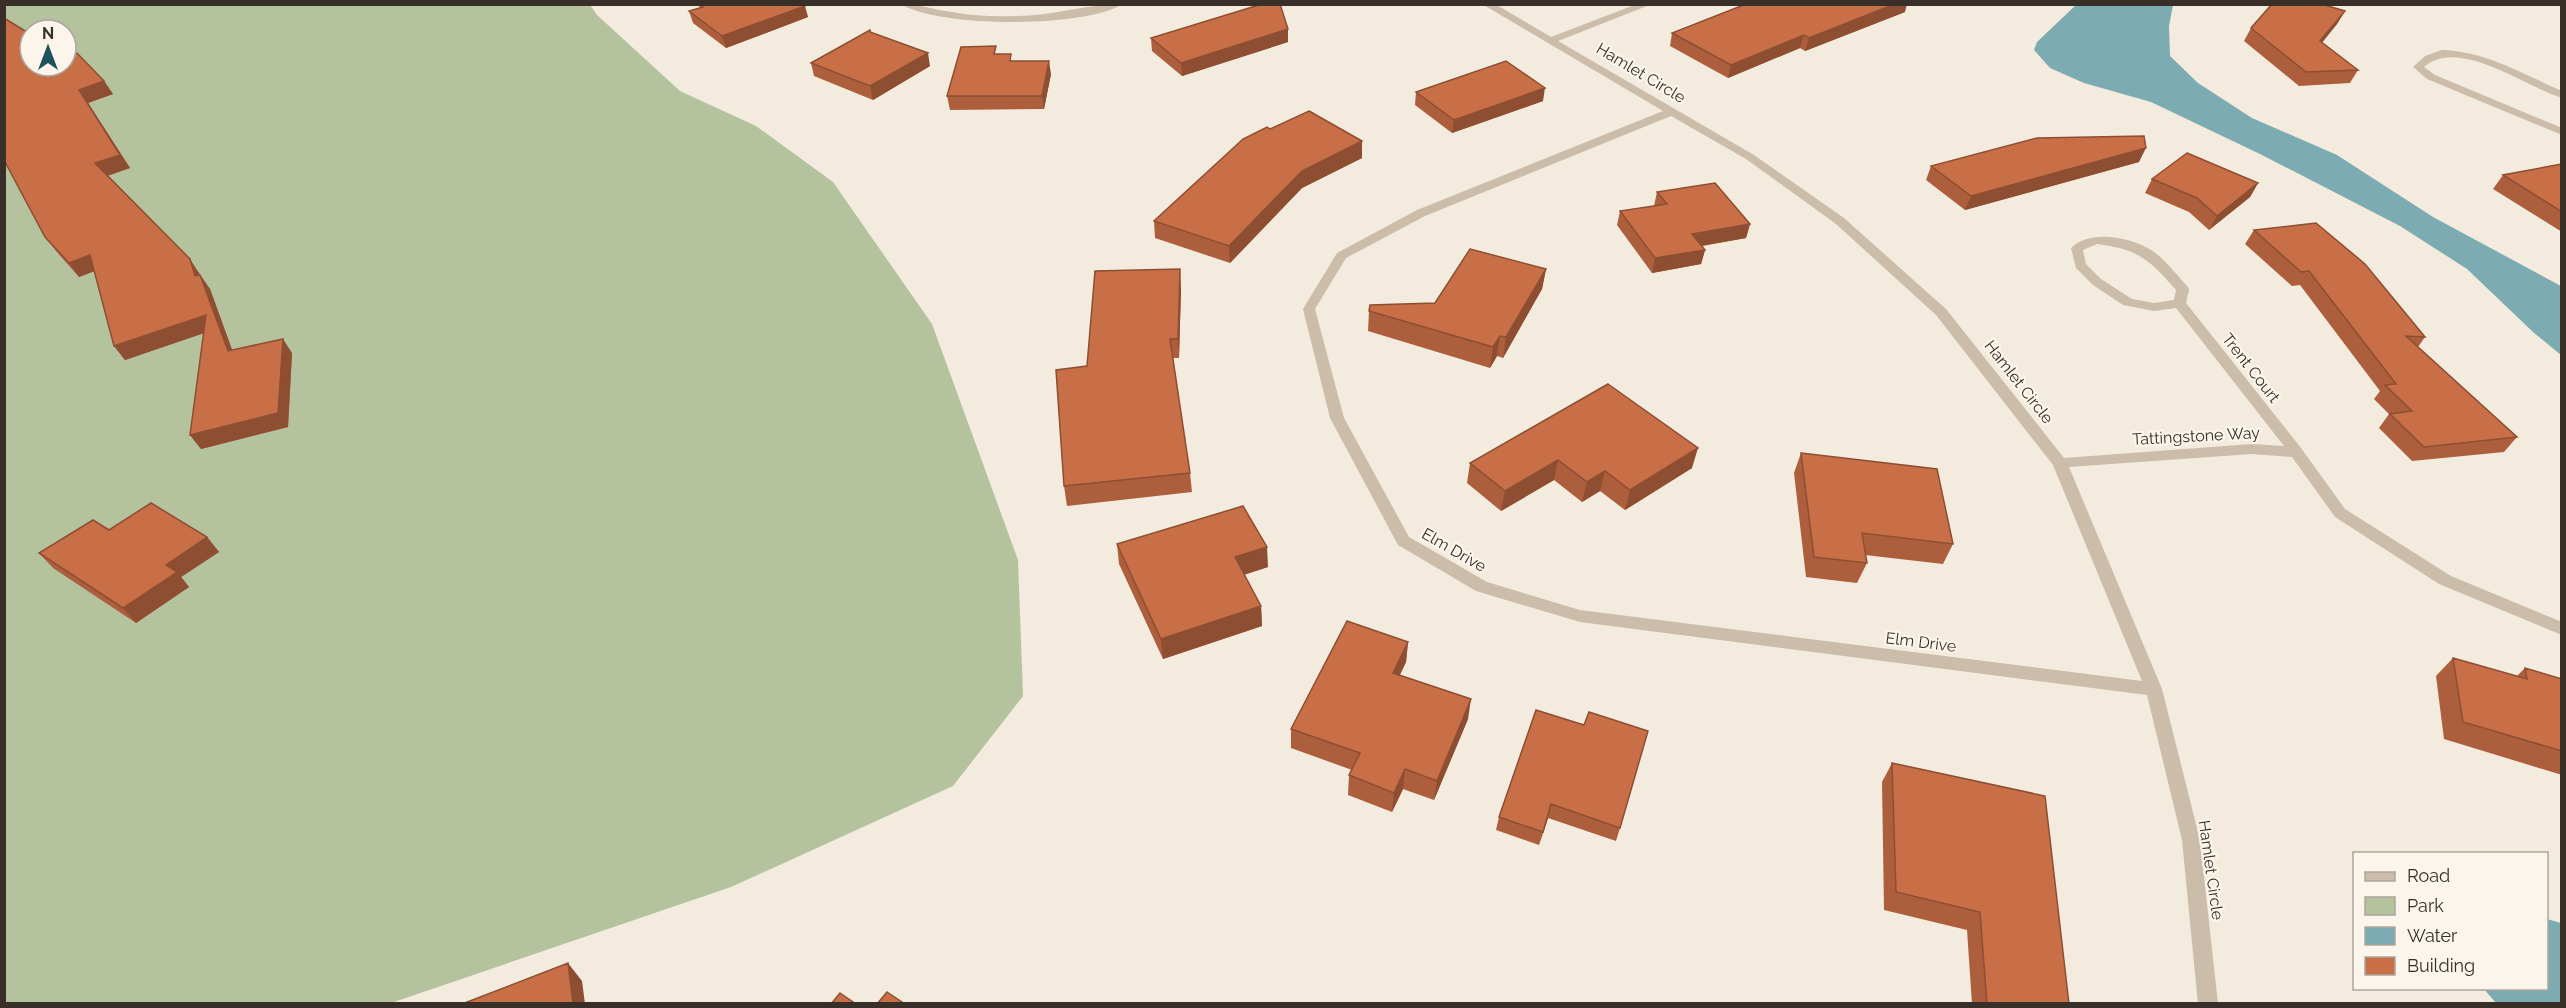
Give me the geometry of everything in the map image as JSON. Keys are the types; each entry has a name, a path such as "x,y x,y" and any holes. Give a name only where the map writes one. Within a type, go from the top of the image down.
{"street":[{"path":"906,4 955,16 1029,20 1095,12 1118,4"},
{"name":"Hamlet Circle","path":"1487,4 1750,158 1840,221 1941,312 2060,463 2154,689 2191,840 2208,1004"},
{"path":"1550,41 1647,4"},
{"path":"2562,95 2474,57 2442,53 2426,59 2418,67 2431,77 2562,132"},
{"name":"Elm Drive","path":"1671,112 1421,213 1341,256 1309,309 1337,418 1403,541 1482,587 1580,616 2154,689"},
{"name":"Trent Court","path":"2096,240 2128,243 2151,254 2183,290 2179,303 2154,307 2128,302 2097,282 2079,265 2077,248 2096,240"},
{"name":"Trent Court","path":"2179,303 2296,452"},
{"name":"Tattingstone Way","path":"2060,463 2252,449 2296,452"},
{"path":"2296,452 2340,513 2445,580 2562,629"}],"green space":[{"path":"5,5 590,5 597,15 680,91 756,126 833,182 932,324 1018,560 1023,696 953,786 731,887 391,1003 5,1004"}],"water":[{"path":"2077,4 2173,5 2169,26 2170,56 2198,83 2252,118 2337,155 2433,217 2561,286 2561,355 2533,332 2467,269 2400,226 2262,155 2151,102 2084,83 2050,68 2034,50 2037,42"},
{"path":"2548,919 2561,923 2561,1003 2496,1003 2485,990 2548,990"}],"building":[{"path":"702,4 803,4 805,6 722,36 689,11 703,7"},
{"path":"1262,4 1280,4 1288,29 1181,63 1151,38"},
{"path":"1746,4 1895,4 1809,38 1804,35 1731,65 1672,33"},
{"path":"2272,4 2321,4 2345,11 2320,41 2358,70 2306,72 2251,28"},
{"path":"4,18 18,27 18,78 78,78 78,54 104,81 79,90 120,155 95,163 190,259 195,276 200,275 228,351 283,339 278,413 190,435 206,315 114,346 90,255 69,263 45,237 4,160"},
{"path":"870,30 870,32 928,53 870,86 811,63"},
{"path":"996,46 994,54 1011,54 1010,61 1049,61 1042,96 947,96 961,47"},
{"path":"1506,61 1545,88 1454,120 1416,92"},
{"path":"1309,111 1362,141 1302,171 1229,246 1154,221 1243,139"},
{"path":"2144,136 2146,148 1971,196 1931,166 2037,138"},
{"path":"2187,153 2258,183 2217,216 2197,198 2152,179"},
{"path":"2562,164 2562,212 2503,175"},
{"path":"1715,183 1750,224 1692,234 1705,250 1655,258 1620,211 1667,204 1657,192"},
{"path":"2316,223 2365,264 2425,337 2406,336 2517,437 2424,447 2390,414 2412,411 2385,385 2396,384 2309,271 2301,272 2254,230"},
{"path":"1470,249 1546,269 1506,337 1500,336 1493,347 1369,311 1370,305 1435,303"},
{"path":"1180,269 1178,339 1170,339 1190,473 1064,486 1056,370 1087,366 1095,271"},
{"path":"1608,384 1698,448 1630,490 1605,471 1587,482 1558,460 1505,491 1470,463"},
{"path":"1801,453 1937,469 1953,544 1862,533 1867,563 1814,557"},
{"path":"151,503 207,537 166,565 177,572 123,608 39,553 93,520 109,530"},
{"path":"1243,506 1267,547 1235,557 1261,606 1161,639 1117,544"},
{"path":"1347,621 1408,642 1393,673 1471,699 1437,781 1405,769 1394,793 1349,775 1360,753 1291,729"},
{"path":"2453,658 2527,679 2525,668 2562,679 2562,751 2463,722"},
{"path":"1536,710 1584,725 1589,712 1648,731 1620,828 1551,804 1543,832 1499,817"},
{"path":"1892,763 2045,796 2069,1004 1987,1004 1980,912 1896,892"},
{"path":"568,963 573,1004 462,1004"},
{"path":"887,992 905,1004 877,1004"},
{"path":"840,993 856,1004 831,1004"}]}
